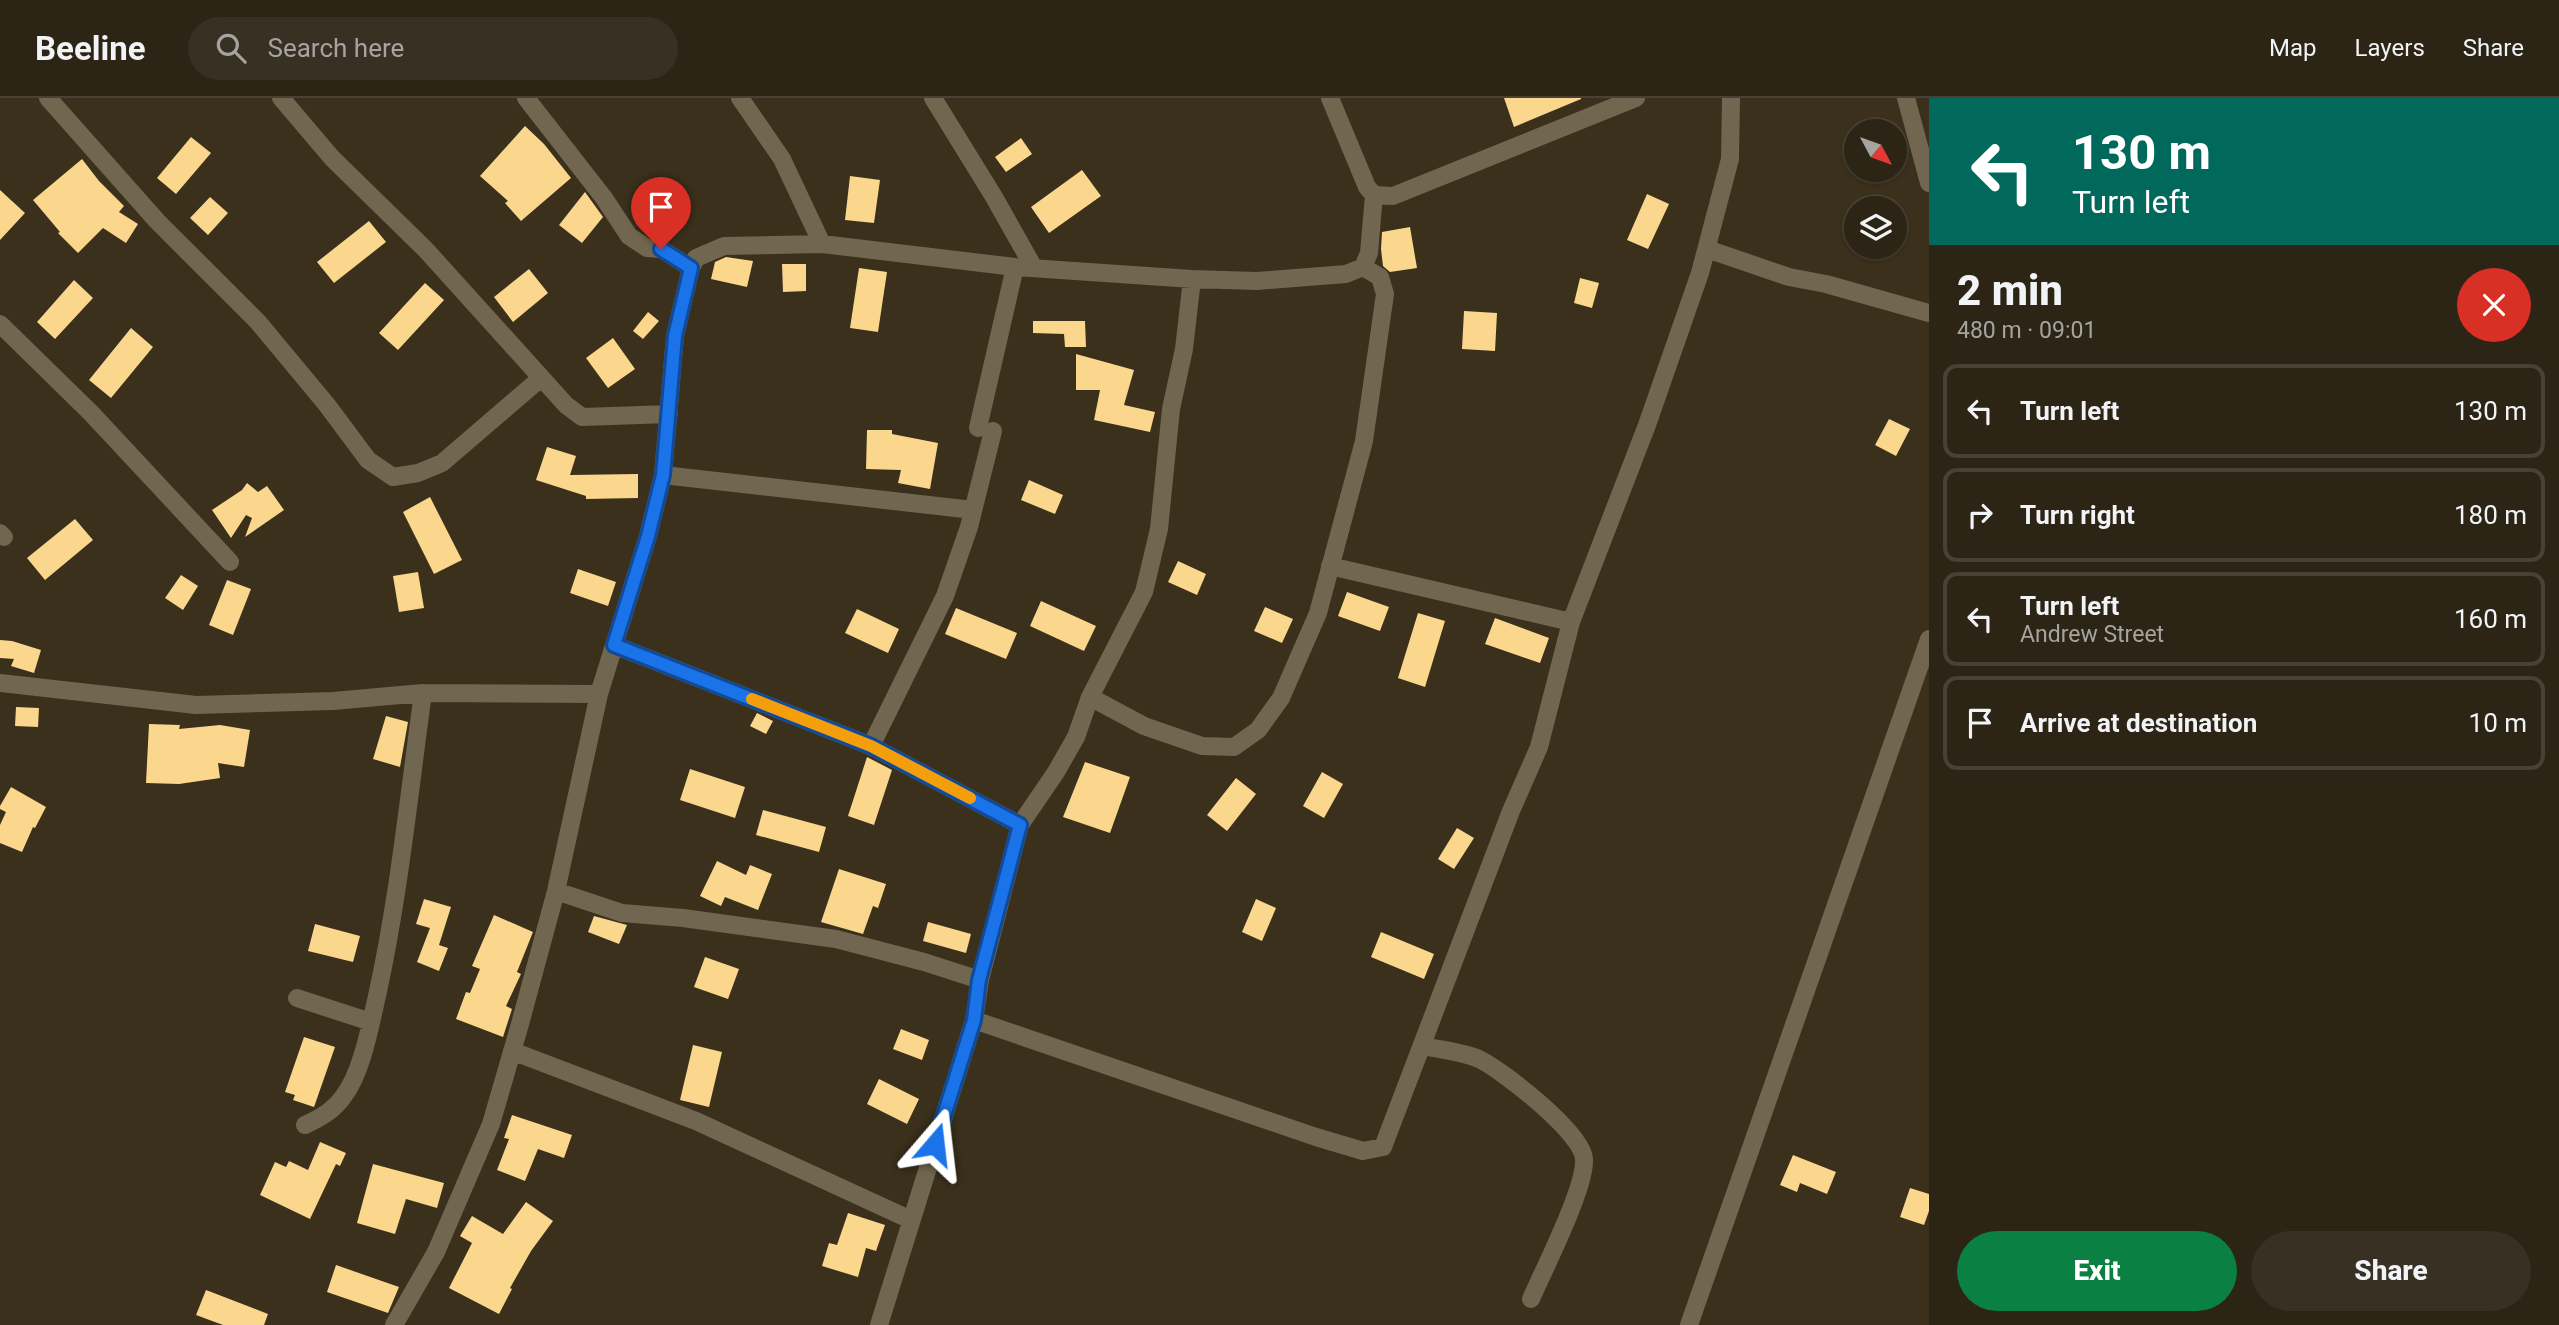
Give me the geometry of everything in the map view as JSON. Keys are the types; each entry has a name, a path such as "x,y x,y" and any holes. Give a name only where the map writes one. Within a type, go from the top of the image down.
{"street":[{"path":"48,98 157,221 258,322 327,405 368,460 393,477 418,473 442,463 541,378"},
{"path":"281,98 332,158 409,233 566,405 582,417 669,414"},
{"path":"526,98 604,198 629,236 647,248 661,249 691,268"},
{"path":"740,98 782,159 822,244"},
{"path":"933,98 1034,268"},
{"path":"1330,98 1367,187 1374,195 1393,196 1636,98"},
{"path":"974,1020 1316,1137 1363,1151 1383,1147 1511,811 1539,747 1571,622 1647,425 1707,249 1730,159 1731,98"},
{"path":"1906,98 1929,183"},
{"path":"394,1325 436,1252 491,1124 512,1051 556,891 599,694 648,536 663,475 675,336 691,268 696,258 724,246 822,244 1015,267 1192,279 1257,281 1346,274 1363,267 1369,253 1374,195"},
{"path":"1707,249 1790,277 1826,284 1929,313"},
{"path":"871,746 945,596 973,510 1015,267"},
{"path":"1090,697 1144,726 1202,746 1234,747 1258,730 1282,698 1318,612 1364,441 1385,293 1380,276 1363,267"},
{"path":"879,1325 974,1020 979,980 1020,825 1076,737 1090,697 1144,592 1159,529 1171,408 1184,349 1192,279"},
{"path":"0,324 91,413 230,562"},
{"path":"663,475 973,510"},
{"path":"1330,566 1571,622"},
{"path":"1689,1325 1922,685 1929,639"},
{"path":"614,645 871,746 1020,825"},
{"path":"0,683 197,705 333,701 423,693 599,694"},
{"path":"304,1125 325,1115 344,1096 356,1073 371,1021 392,926 423,693"},
{"path":"556,891 621,913 683,918 836,939 924,962 979,980"},
{"path":"297,998 371,1021"},
{"path":"1423,1046 1479,1059 1527,1092 1573,1136 1585,1156 1582,1180 1531,1299"},
{"path":"512,1051 696,1121 911,1220"}],"building":[{"path":"1504,98 1581,98 1581,99 1514,127"},
{"path":"525,126 544,144 571,178 521,221 505,203 508,201 480,176"},
{"path":"191,137 211,153 176,194 157,178"},
{"path":"1021,138 1032,154 1006,172 995,157"},
{"path":"82,159 124,206 119,212 138,224 126,243 103,228 78,253 58,233 60,232 33,200"},
{"path":"1082,170 1101,196 1049,233 1031,207"},
{"path":"850,176 880,180 874,223 845,220"},
{"path":"0,190 25,213 0,240"},
{"path":"585,192 603,217 582,243 559,225"},
{"path":"1647,194 1669,204 1648,249 1627,240"},
{"path":"210,197 228,213 208,235 190,218"},
{"path":"369,221 386,242 334,283 317,262"},
{"path":"1410,227 1417,268 1390,272 1383,266 1382,232"},
{"path":"726,257 753,261 747,287 711,279 715,262"},
{"path":"782,264 806,264 806,291 783,292"},
{"path":"859,268 887,272 878,332 850,328"},
{"path":"529,269 548,293 513,322 494,297"},
{"path":"1580,278 1599,283 1592,308 1574,303"},
{"path":"74,280 93,298 55,339 37,322"},
{"path":"425,283 444,300 398,350 379,333"},
{"path":"1464,311 1497,313 1495,351 1462,349"},
{"path":"648,312 659,321 643,339 633,331"},
{"path":"1033,321 1085,321 1086,347 1065,347 1064,334 1033,333"},
{"path":"131,328 153,347 111,398 89,380"},
{"path":"613,338 635,369 608,388 586,358"},
{"path":"1076,354 1134,370 1124,405 1155,412 1150,432 1094,420 1100,390 1076,390"},
{"path":"1889,419 1910,429 1896,456 1875,445"},
{"path":"867,430 892,430 892,434 938,443 930,489 898,483 901,470 866,469"},
{"path":"547,447 576,456 570,475 638,474 638,498 586,499 586,496 536,480"},
{"path":"1029,480 1063,495 1055,514 1021,500"},
{"path":"247,483 258,492 267,486 284,510 245,537 252,518 246,515 231,538 212,510 242,490"},
{"path":"430,497 462,560 434,574 403,512"},
{"path":"75,519 93,540 45,580 27,558"},
{"path":"1178,561 1206,574 1197,595 1168,582"},
{"path":"578,569 616,582 608,606 570,593"},
{"path":"418,572 424,608 399,612 393,576"},
{"path":"181,575 198,586 183,610 165,598"},
{"path":"227,580 251,589 233,635 209,625"},
{"path":"1347,592 1389,607 1380,631 1338,616"},
{"path":"1041,601 1096,626 1084,651 1030,626"},
{"path":"1265,607 1293,619 1282,643 1254,631"},
{"path":"956,608 1017,633 1006,659 945,634"},
{"path":"857,609 899,629 888,653 845,633"},
{"path":"1418,613 1445,621 1425,687 1398,678"},
{"path":"1495,618 1549,638 1540,663 1485,644"},
{"path":"0,640 41,650 34,673 11,666 14,659 0,658"},
{"path":"16,707 39,708 38,727 15,726"},
{"path":"757,713 773,721 766,734 750,726"},
{"path":"386,716 408,722 400,767 373,759"},
{"path":"149,724 180,725 179,729 220,725 250,730 244,767 218,763 220,778 179,784 146,783"},
{"path":"867,757 892,770 874,825 848,816"},
{"path":"1085,762 1130,777 1110,833 1063,817"},
{"path":"690,769 745,787 735,818 680,800"},
{"path":"1322,772 1343,784 1324,818 1303,806"},
{"path":"1236,778 1256,794 1227,831 1207,815"},
{"path":"11,787 46,807 22,852 0,843 0,825 6,812 0,809 0,806"},
{"path":"763,810 826,827 819,852 756,835"},
{"path":"1457,828 1474,838 1454,869 1438,859"},
{"path":"717,861 746,875 750,865 772,874 758,910 725,897 721,906 700,896"},
{"path":"839,869 886,884 878,908 873,906 863,934 821,922"},
{"path":"424,899 451,907 439,945 448,948 439,971 417,962 430,928 416,924"},
{"path":"1256,899 1276,908 1262,941 1242,932"},
{"path":"494,915 533,932 517,972 521,974 506,1006 512,1009 503,1037 456,1019 466,992 470,993 480,969 472,966"},
{"path":"594,916 627,925 619,944 588,932"},
{"path":"928,922 971,934 966,953 923,941"},
{"path":"315,924 360,936 353,962 308,951"},
{"path":"1381,932 1434,954 1424,979 1371,957"},
{"path":"705,957 739,969 728,999 694,987"},
{"path":"901,1029 929,1040 922,1060 893,1049"},
{"path":"304,1037 335,1047 314,1107 293,1100 295,1095 285,1092"},
{"path":"693,1045 722,1052 709,1107 680,1100"},
{"path":"879,1079 919,1099 907,1124 867,1104"},
{"path":"512,1115 572,1135 564,1158 538,1149 525,1181 497,1170 509,1139 504,1138"},
{"path":"320,1142 346,1153 340,1166 336,1164 310,1219 260,1195 275,1162 286,1167 289,1161 308,1170"},
{"path":"1793,1155 1836,1172 1827,1194 1800,1183 1797,1192 1780,1185"},
{"path":"373,1164 444,1183 437,1208 406,1199 395,1234 357,1223"},
{"path":"1910,1188 1929,1194 1929,1211 1924,1225 1900,1217"},
{"path":"526,1202 553,1221 531,1251 499,1314 449,1288 472,1243 460,1236 472,1216 503,1234"},
{"path":"848,1213 885,1225 876,1251 866,1248 858,1277 822,1266 829,1243 837,1245"},
{"path":"336,1265 399,1287 388,1313 327,1292"},
{"path":"206,1290 268,1314 264,1325 223,1325 196,1315"}],"slow traffic":[{"path":"752,699 871,746 970,798"}],"route":[{"path":"661,249 691,268 675,336 663,475 648,536 614,645 871,746 1020,825 979,980 974,1020 935,1144"}]}
